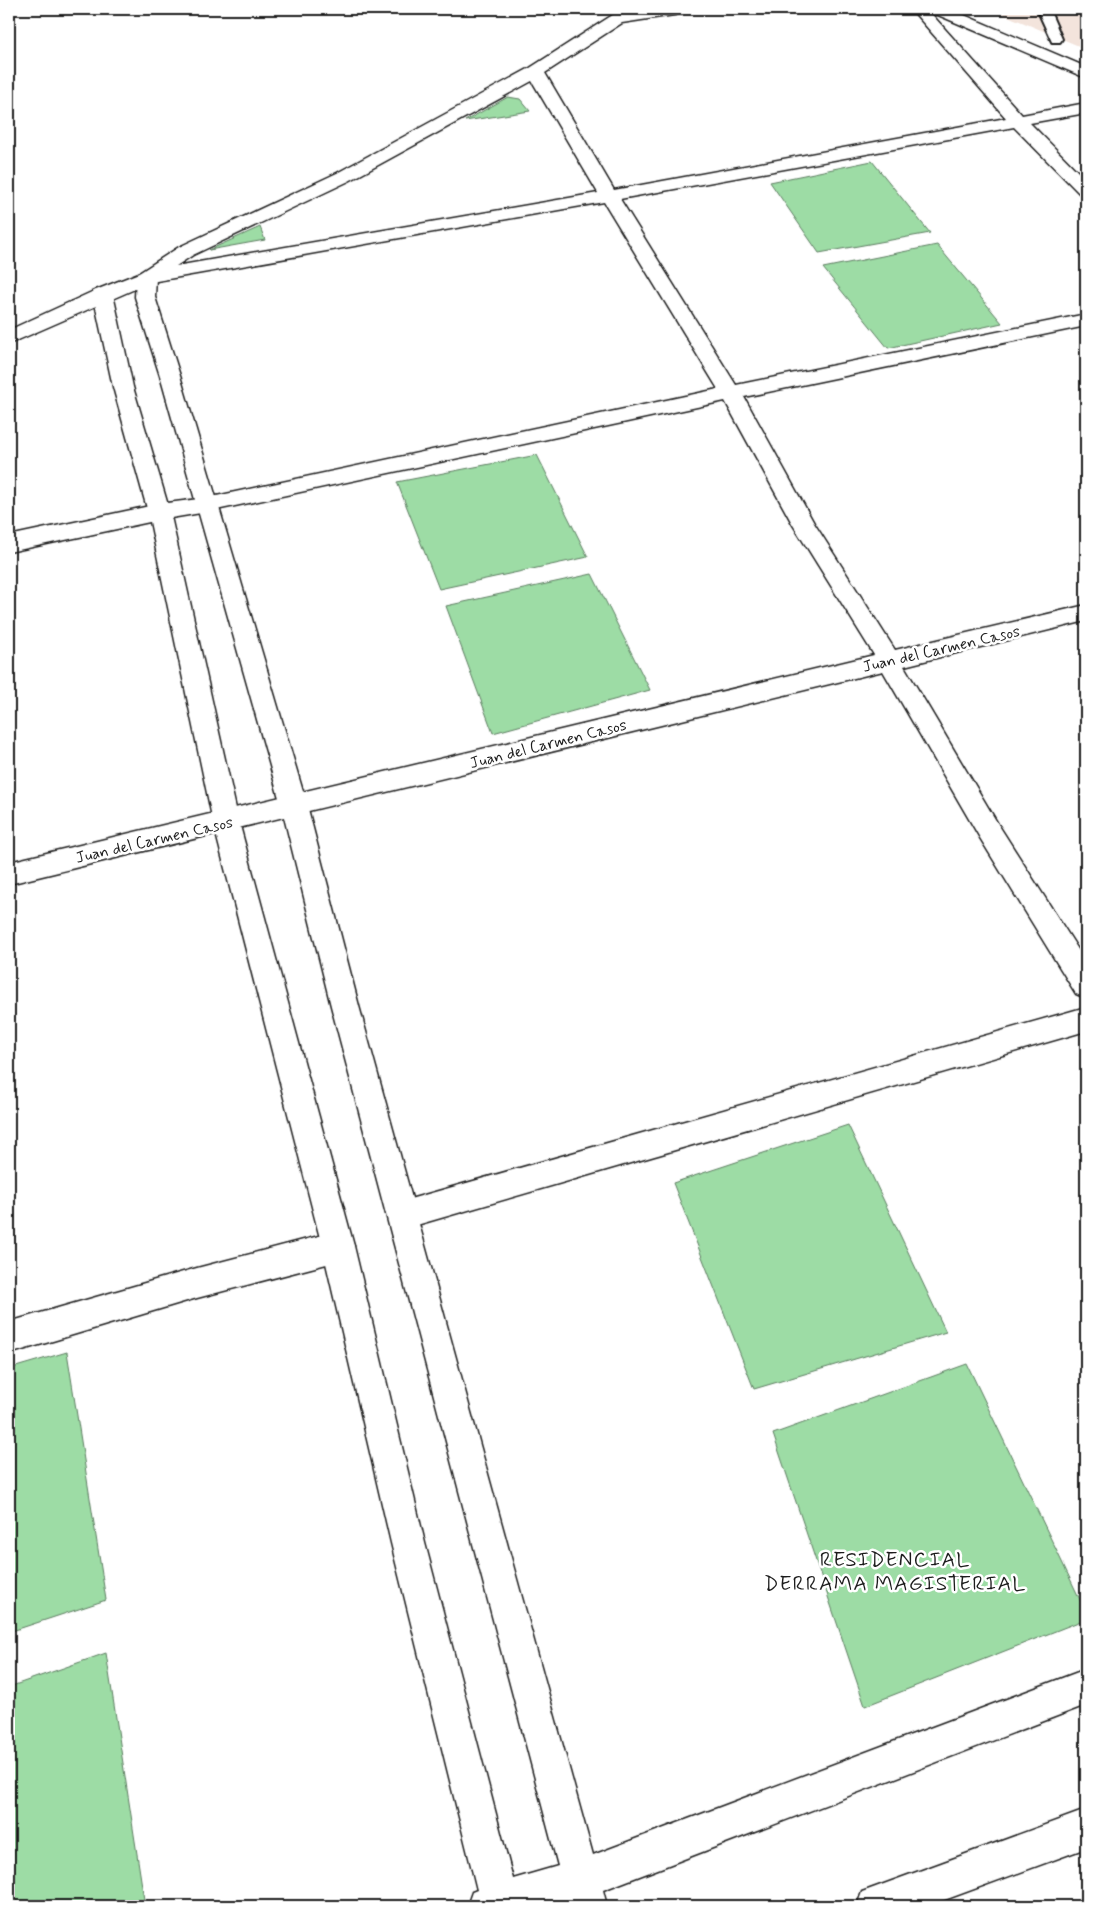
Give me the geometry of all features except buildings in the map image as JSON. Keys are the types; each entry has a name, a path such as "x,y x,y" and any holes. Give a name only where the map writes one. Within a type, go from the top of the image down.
{"street":[{"path":"9,338 103,294 146,277 186,251 343,177 536,72 632,9"},
{"path":"615,19 681,9"},
{"path":"919,9 1018,121 1086,190"},
{"path":"937,9 1086,74"},
{"path":"536,72 609,196 731,393 804,525 889,660 989,831 1086,986"},
{"path":"146,277 609,196 1086,108"},
{"path":"146,277 145,297 294,805 345,1006 403,1215 584,1892"},
{"path":"103,294 123,388 159,512 226,822 338,1246 495,1904 584,1892 1086,1687"},
{"path":"9,544 159,512 207,505 731,393 1086,320"},
{"name":"Juan del Carmen Casos","path":"9,873 1086,613"},
{"path":"403,1215 1086,1019"},
{"path":"9,1338 197,1283 338,1246"},
{"path":"876,1906 1086,1829"}],"lane":[{"path":"1044,9 1056,39"}],"shaded area":[{"path":"991,9 1086,9 1086,49"}],"green space":[{"path":"508,97 520,99 530,111 465,121"},
{"path":"872,161 930,233 819,253 770,182"},
{"path":"260,227 265,240 209,250"},
{"path":"937,245 1002,323 888,348 823,268"},
{"path":"537,455 588,557 439,589 397,482"},
{"path":"592,574 650,690 493,733 446,606"},
{"path":"848,1125 946,1332 754,1389 673,1183"},
{"path":"67,1352 106,1600 9,1632 9,1369"},
{"path":"967,1364 1086,1612 1086,1619 865,1706 773,1434"},
{"path":"106,1653 145,1906 9,1906 9,1687"}],"district":[{"name":"RESIDENCIAL DERRAMA MAGISTERIAL","path":"895,1571"}]}
